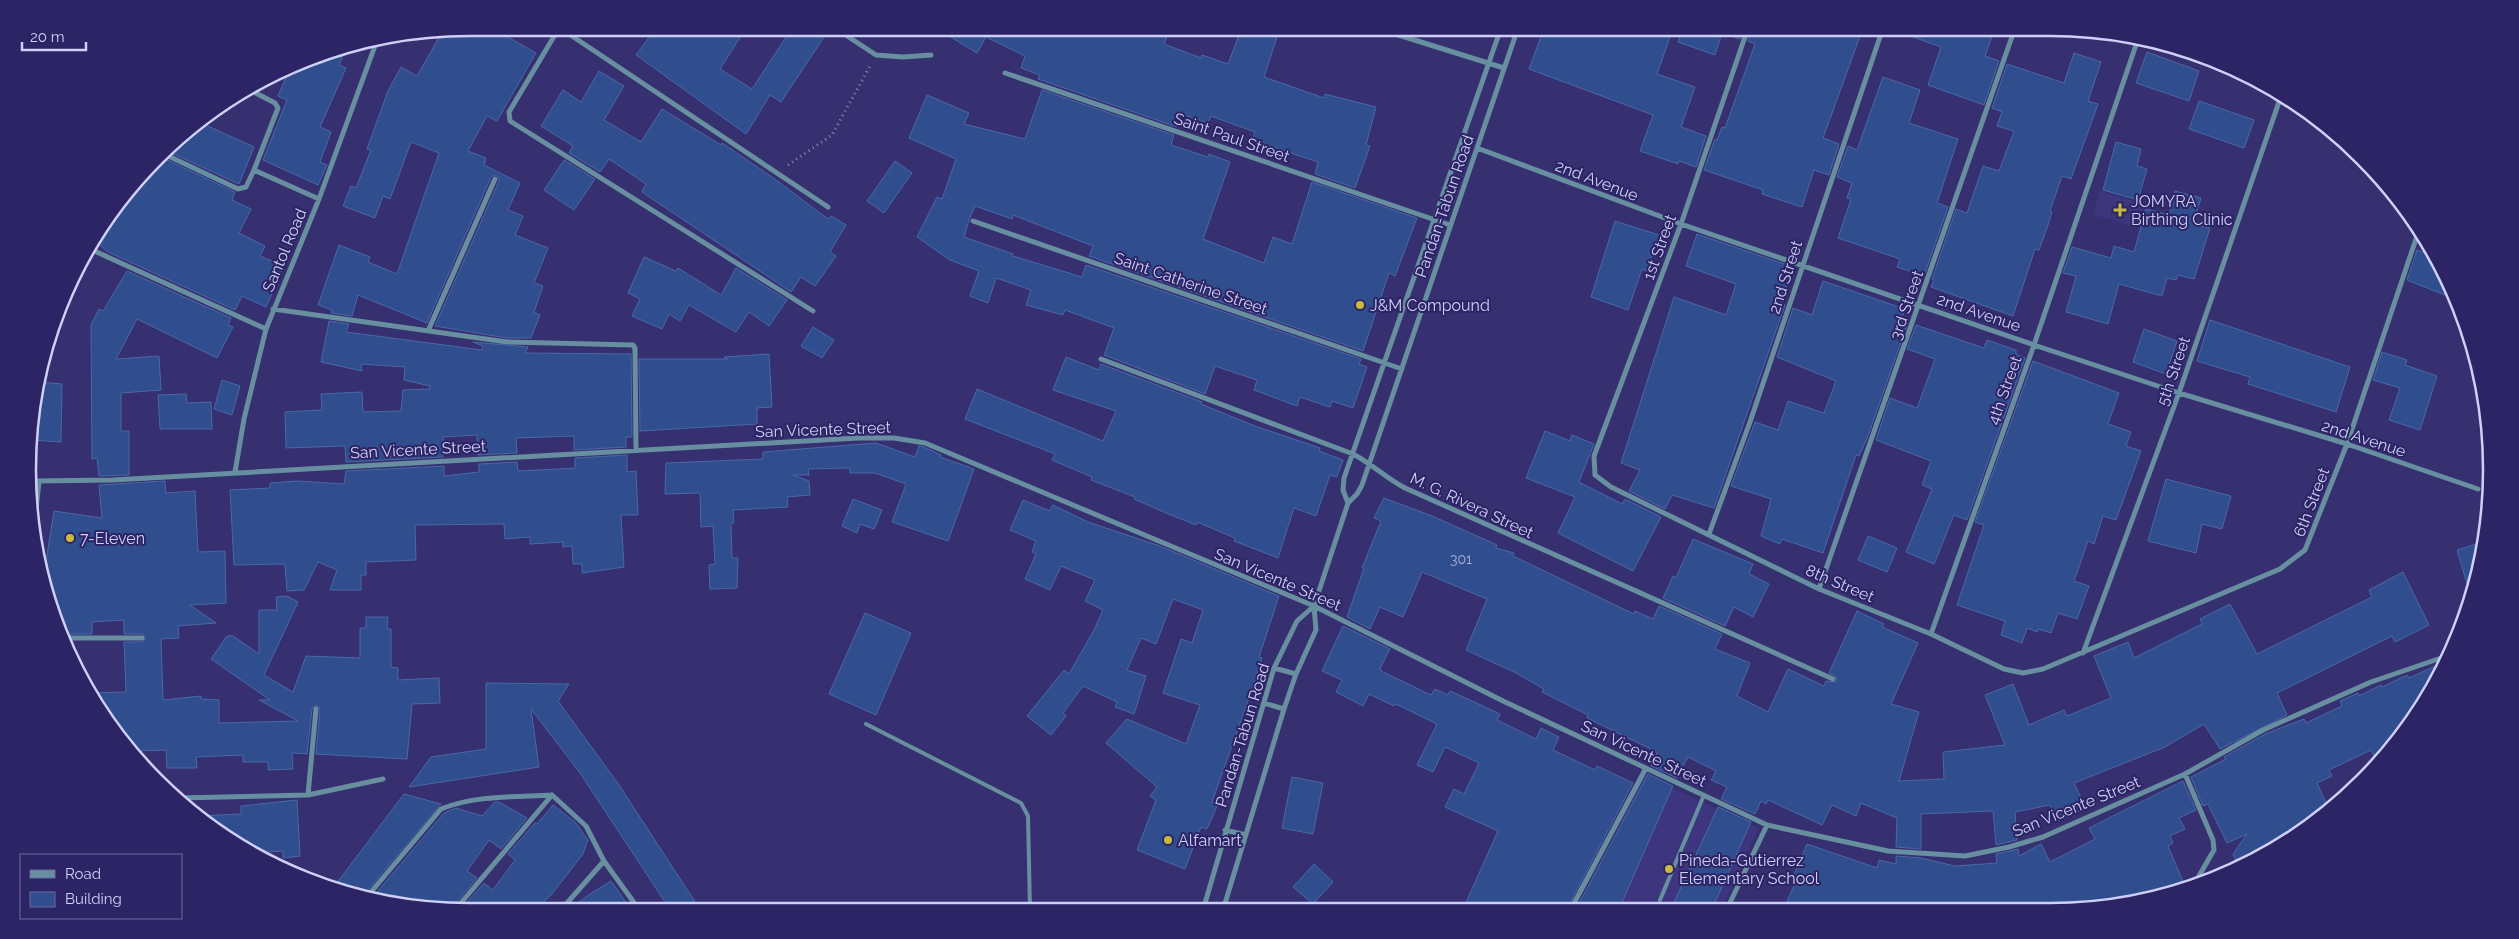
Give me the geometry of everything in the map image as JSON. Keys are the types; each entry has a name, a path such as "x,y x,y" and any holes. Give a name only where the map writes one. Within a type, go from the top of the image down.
{"street":[{"path":"555,36 509,112 510,122 813,311"},
{"path":"572,36 828,206"},
{"path":"847,36 876,55 903,57 931,55"},
{"path":"1402,36 1504,68"},
{"name":"Pandan-Tabun Road","path":"1348,503 1342,490 1353,454 1498,36"},
{"name":"Pandan-Tabun Road","path":"1225,903 1284,709 1296,674 1316,630 1314,606 1348,503 1360,490 1370,463 1515,36"},
{"name":"1st Street","path":"1595,475 1594,456 1680,224 1745,36"},
{"name":"2nd Street","path":"1709,534 1750,422 1880,36"},
{"name":"3rd Street","path":"1819,589 2012,36"},
{"name":"4th Street","path":"1930,634 2034,344 2136,45"},
{"name":"Santol Road","path":"234,472 244,418 266,329 319,199 374,47"},
{"name":"Saint Paul Street","path":"1005,73 1450,225"},
{"path":"170,157 238,189 246,187 278,108 275,103 255,93"},
{"name":"5th Street","path":"2083,653 2179,393 2279,102"},
{"name":"2nd Avenue","path":"1476,148 1680,224 2179,393 2347,444 2478,489"},
{"path":"254,170 319,199"},
{"path":"428,331 495,179"},
{"name":"Saint Catherine Street","path":"973,221 1402,369"},
{"name":"6th Street","path":"2083,653 2280,569 2305,550 2347,444 2416,239"},
{"path":"95,251 266,329"},
{"path":"273,309 507,342 633,345 635,348 636,450"},
{"name":"M. G. Rivera Street","path":"1101,359 1353,454 1370,463 1385,477 1405,488 1833,679"},
{"name":"San Vicente Street","path":"36,482 858,438 894,438 925,443 1314,606 1503,701 1767,825 1888,851 1965,856 2009,847 2043,837 2185,774 2263,730 2371,682 2439,658"},
{"name":"8th Street","path":"1595,475 1611,487 1819,589 1930,634 2004,669 2023,672 2043,669 2083,653"},
{"name":"Pandan-Tabun Road","path":"1204,903 1274,668 1297,621 1314,606"},
{"path":"70,638 142,638"},
{"path":"1274,668 1296,674"},
{"path":"1264,703 1284,709"},
{"path":"308,795 316,709"},
{"path":"1575,903 1646,768"},
{"path":"2185,774 2213,840 2214,850 2199,876"},
{"path":"187,798 308,795 383,779"},
{"path":"461,903 552,795"},
{"path":"372,891 441,809 455,804 485,799 552,795 586,826 604,861 634,903"},
{"path":"1730,903 1767,825"},
{"path":"1225,830 1246,835"},
{"path":"567,903 604,861"}],"lane":[{"path":"866,724 1021,803 1028,816 1030,903"},
{"path":"1660,900 1704,796"}],"path":[{"path":"776,173 832,135 876,55"}],"shaded area":[{"name":"JOMYRA Birthing Clinic","path":"2100,191 2148,205 2142,228 2093,215"},
{"name":"Pineda-Gutierrez Elementary School","path":"1644,775 1759,828 1724,903 1582,903"}],"building":[{"path":"506,36 536,53 497,121 487,116 468,151 486,158 484,165 520,183 508,210 523,216 515,235 548,248 534,283 543,286 534,312 540,315 531,338 507,338 435,326 499,181 499,177 495,175 491,177 427,323 358,295 352,316 331,313 332,310 318,305 339,245 370,257 368,262 397,274 439,153 411,142 390,199 383,196 375,218 343,206 351,186 356,188 371,150 367,149 388,91 401,67 417,76 439,37"},
{"path":"650,36 741,36 720,69 752,89 787,36 825,36 781,102 770,95 746,134 636,55"},
{"path":"949,36 1167,36 1164,44 1201,58 1202,55 1228,64 1239,36 1277,36 1264,77 1324,98 1325,94 1376,107 1366,145 1370,146 1355,188 1315,174 1318,162 1273,147 1270,154 1250,147 1255,132 1211,116 1208,123 1182,114 1177,127 1038,79 1040,75 1021,68 1025,56 986,37 977,53"},
{"path":"1541,36 1670,37 1657,74 1695,87 1681,127 1706,136 1696,167 1679,161 1678,164 1640,151 1653,115 1529,69"},
{"path":"1680,36 1721,36 1715,55 1678,42"},
{"path":"1750,36 1860,36 1823,138 1839,144 1829,175 1814,170 1802,207 1762,194 1763,190 1704,170 1715,139 1717,140 1722,127 1725,128 1755,44 1748,41"},
{"path":"1911,36 1992,36 1985,56 1999,61 1984,105 1928,85 1941,47"},
{"path":"2147,52 2199,71 2189,101 2136,83"},
{"path":"2074,53 2101,62 2088,101 2098,104 2071,179 2062,176 2050,211 2052,212 2048,225 2039,250 2035,249 2013,316 1931,287 1956,209 1967,213 1983,166 1999,171 2014,131 1997,126 2002,112 1992,108 2007,64 2064,83"},
{"path":"343,55 339,65 346,68 320,127 331,132 320,162 327,165 318,185 263,160 287,100 278,96 286,77"},
{"path":"599,71 624,86 604,120 641,142 662,109 721,145 722,143 772,177 828,219 831,216 846,225 830,252 836,256 815,286 801,277 791,292 642,192 646,184 609,159 600,172 569,153 573,146 541,126 563,90 581,102"},
{"path":"1883,77 1920,90 1909,123 1958,139 1937,203 1948,207 1924,276 1897,267 1900,259 1838,238 1851,199 1847,198 1852,183 1837,177 1848,146 1857,150"},
{"path":"1042,90 1174,135 1171,145 1208,157 1209,154 1230,162 1203,239 1264,263 1273,237 1292,244 1312,182 1417,218 1395,276 1389,273 1363,351 1089,256 1093,246 1013,215 1012,219 975,206 969,220 964,237 1013,254 1013,256 1082,277 1086,265 1361,359 1359,364 1367,367 1353,408 1332,401 1330,407 1300,397 1297,406 1254,390 1257,380 1215,366 1205,394 1104,355 1114,328 1065,310 1063,315 1026,305 1031,290 996,278 988,303 970,296 979,271 950,260 917,237 937,197 942,199 956,159 909,138 927,95 969,113 964,124 1025,139"},
{"path":"2199,101 2254,120 2244,148 2189,129"},
{"path":"207,125 254,147 239,184 173,154"},
{"path":"2116,142 2141,149 2137,166 2147,169 2138,200 2103,190"},
{"path":"167,160 235,192 232,200 251,209 239,233 265,246 260,256 284,266 266,307 242,296 235,310 108,252 99,245 109,229 144,184"},
{"path":"564,160 595,179 574,210 544,190"},
{"path":"895,161 912,173 884,213 867,201"},
{"path":"2175,191 2201,198 2193,224 2210,228 2194,279 2178,275 2176,280 2167,278 2162,296 2119,284 2108,324 2066,312 2076,276 2063,273 2072,247 2111,258 2114,246 2134,252 2146,209 2169,215"},
{"path":"1615,221 1659,235 1647,271 1642,269 1628,310 1591,297"},
{"path":"1697,234 1793,267 1781,304 1785,305 1714,508 1672,495 1665,509 1629,491 1640,470 1621,463 1674,297 1726,315 1736,284 1686,266"},
{"path":"2417,250 2425,253 2446,295 2407,280"},
{"path":"644,257 676,271 678,268 721,295 736,268 787,300 769,326 749,312 736,332 689,305 680,321 669,314 662,329 632,316 640,299 628,293"},
{"path":"127,271 231,318 228,325 233,327 217,358 137,319 116,359 159,356 161,390 121,393 121,431 129,431 129,475 99,476 97,458 92,459 91,325 99,309 103,311"},
{"path":"1823,281 1905,309 1901,320 1908,322 1868,436 1859,456 1856,455 1823,553 1782,539 1780,544 1761,536 1771,499 1731,486 1755,422 1778,430 1788,401 1824,413 1836,381 1777,357 1793,308 1812,315"},
{"path":"2210,320 2350,367 2336,412 2248,384 2250,377 2197,361"},
{"path":"329,321 349,324 346,332 482,350 483,346 473,342 528,347 525,353 631,354 632,437 626,437 626,447 574,450 574,436 516,438 517,453 478,455 477,435 443,437 443,457 346,462 345,446 286,448 285,412 322,410 321,394 362,392 363,412 401,411 403,390 430,389 430,386 404,380 405,367 361,364 362,371 321,362"},
{"path":"1916,325 1984,348 1987,340 2016,350 2016,354 2025,358 1967,520 1954,515 1934,564 1906,552 1932,489 1922,485 1931,461 1876,440 1890,398 1917,408 1935,359 1907,349"},
{"path":"813,327 834,340 822,358 801,346"},
{"path":"2144,329 2177,341 2166,374 2133,362"},
{"path":"2382,352 2407,360 2405,365 2437,376 2420,430 2389,420 2400,388 2373,380"},
{"path":"769,354 772,407 757,408 757,424 640,431 639,359 728,359 724,357"},
{"path":"1066,357 1099,370 1101,364 1202,402 1201,404 1255,426 1320,448 1319,451 1343,460 1337,477 1330,475 1316,516 1294,508 1278,558 1234,541 1235,538 1197,522 1196,525 1134,499 1135,497 1091,480 1092,477 1052,460 1055,454 965,419 977,389 1103,441 1116,411 1053,390"},
{"path":"2033,361 2119,393 2108,424 2131,432 2126,446 2141,451 2116,520 2103,516 2094,544 2088,541 2074,581 2089,586 2077,619 2058,613 2051,633 2038,629 2037,632 2027,628 2022,643 2001,635 2005,621 1957,605 1984,525 1975,522"},
{"path":"222,380 240,386 232,415 214,409"},
{"path":"46,383 62,384 61,442 37,440"},
{"path":"186,394 187,403 211,402 212,429 160,429 158,395"},
{"path":"1545,431 1570,441 1572,435 1594,444 1579,482 1622,504 1625,499 1661,517 1633,571 1558,533 1575,497 1526,478"},
{"path":"876,443 915,457 919,446 924,447 941,455 940,457 974,469 948,541 892,522 906,484 875,473 850,473 850,468 808,469 809,475 793,475 809,481 810,495 787,497 788,507 733,510 734,523 731,523 732,558 738,558 737,588 710,589 709,565 715,564 713,526 701,527 700,493 665,494 666,463 763,459 763,452"},
{"path":"627,455 627,472 636,471 638,515 621,515 624,567 582,573 582,564 573,564 572,546 563,547 563,542 530,544 530,537 505,539 504,524 415,525 416,560 366,562 366,575 361,575 361,590 330,590 337,570 318,562 304,590 287,591 285,564 234,565 230,490 270,488 270,483 297,481 344,484 346,471 444,466 444,476 479,472 479,464 517,462 518,471 559,469 575,468 575,458"},
{"path":"2166,479 2231,496 2222,529 2202,524 2196,553 2148,541"},
{"path":"165,481 166,493 195,491 198,552 225,551 226,603 190,605 216,623 178,626 179,638 161,639 163,700 201,696 201,699 219,700 219,723 298,721 259,700 270,700 211,659 227,636 233,636 259,654 259,610 277,610 276,597 287,596 298,602 264,675 293,692 306,656 360,658 360,628 366,628 366,617 388,617 387,629 391,629 391,667 398,668 398,680 439,678 440,703 412,704 407,759 316,754 320,709 316,705 312,709 307,754 292,753 293,769 268,770 268,762 243,762 243,755 196,757 197,768 167,768 166,750 141,751 98,693 126,692 124,642 142,642 146,638 142,634 124,634 124,620 92,622 92,634 69,634 59,609 46,560 54,511 102,518 99,485"},
{"path":"1384,498 1432,516 1497,545 1496,548 1514,553 1513,556 1634,614 1635,611 1653,619 1659,606 1722,634 1715,649 1750,663 1737,696 1768,712 1788,669 1824,686 1826,681 1836,682 1837,677 1829,673 1857,611 1884,624 1882,627 1918,643 1891,704 1919,712 1899,781 1944,779 1943,752 2005,745 1985,695 2013,684 2029,725 2064,710 2067,716 2111,698 2094,656 2128,642 2134,658 2202,624 2200,619 2230,604 2257,654 2372,597 2369,590 2403,572 2429,625 2395,642 2392,636 2277,693 2287,715 2220,749 2204,724 2165,747 2074,783 2086,808 2058,821 2050,805 2015,812 2017,840 1996,845 1993,811 1921,814 1921,849 1896,847 1897,818 1861,803 1856,816 1832,805 1822,825 1768,800 1766,804 1761,801 1755,814 1721,799 1727,787 1711,780 1716,771 1688,757 1677,778 1651,766 1657,752 1587,718 1588,715 1542,692 1544,689 1516,673 1466,650 1487,599 1422,572 1403,617 1380,607 1370,629 1347,617 1364,568 1362,568 1381,521 1374,518"},
{"path":"853,499 882,510 874,529 860,524 857,533 842,526"},
{"path":"1023,500 1050,511 1053,505 1088,522 1160,546 1279,596 1259,657 1262,658 1255,681 1212,802 1218,804 1207,829 1201,827 1185,869 1137,850 1156,800 1150,796 1157,787 1106,743 1127,719 1186,744 1200,705 1163,693 1181,639 1192,643 1203,610 1173,599 1156,644 1141,638 1127,670 1146,676 1134,714 1115,707 1117,702 1083,686 1063,713 1066,716 1051,735 1027,716 1064,670 1069,674 1103,610 1085,601 1095,580 1061,566 1050,590 1025,579 1036,554 1032,552 1036,541 1010,530"},
{"path":"1868,536 1897,548 1887,572 1858,560"},
{"path":"1693,539 1753,564 1749,574 1769,584 1753,617 1734,607 1725,626 1663,598 1673,576 1676,578"},
{"path":"2476,544 2467,584 2457,550"},
{"path":"865,613 911,633 876,715 829,694"},
{"path":"1343,626 1390,649 1380,668 1381,671 1431,695 1435,689 1448,695 1450,691 1500,714 1497,720 1536,739 1541,728 1559,737 1553,750 1595,770 1597,766 1633,783 1570,903 1466,903 1498,831 1445,807 1454,789 1464,794 1479,763 1445,747 1433,772 1417,765 1437,724 1396,704 1394,706 1369,694 1363,706 1336,692 1342,680 1322,671"},
{"path":"2435,666 2410,710 2374,756 2371,750 2329,770 2332,776 2317,783 2326,803 2290,830 2236,860 2233,854 2247,834 2227,843 2208,804 2203,806 2191,777 2226,759 2224,757 2265,734 2304,719 2306,723 2342,706 2340,701 2358,693 2359,696 2407,675 2409,678"},
{"path":"486,683 569,684 558,701 619,785 696,903 666,903 580,773 531,709 539,767 409,787 431,757 486,749"},
{"path":"1648,774 1673,786 1622,903 1579,903"},
{"path":"1292,777 1323,783 1313,834 1282,828"},
{"path":"2183,781 2196,810 2179,818 2185,829 2170,836 2173,843 2168,846 2183,882 2162,888 2106,899 2078,902 1786,903 1798,877 1794,875 1807,844 1877,868 1879,860 1896,864 1896,856 1921,858 1955,866 1997,863 1996,854 2018,849 2019,856 2041,844 2050,862 2095,839 2089,828"},
{"path":"404,794 441,804 368,890 337,882"},
{"path":"297,800 300,856 283,858 283,851 267,852 229,830 209,815 241,814 241,806"},
{"path":"495,802 499,802 527,818 501,849 489,840 467,871 477,878 456,903 413,899 377,892 444,813 456,808 482,816"},
{"path":"553,805 575,822 588,840 583,854 551,895 542,903 466,903 484,883 493,890 515,860 508,854 535,823 537,824"},
{"path":"1718,807 1751,822 1715,903 1674,903"},
{"path":"1314,864 1333,882 1314,903 1293,887"},
{"path":"611,881 626,903 577,903"}],"place":[{"name":"JOMYRA Birthing Clinic","path":"2120,210"},
{"name":"J&M Compound","path":"1360,305"},
{"name":"7-Eleven","path":"70,538"},
{"name":"Alfamart","path":"1168,840"},
{"name":"Pineda-Gutierrez Elementary School","path":"1669,869"}]}
